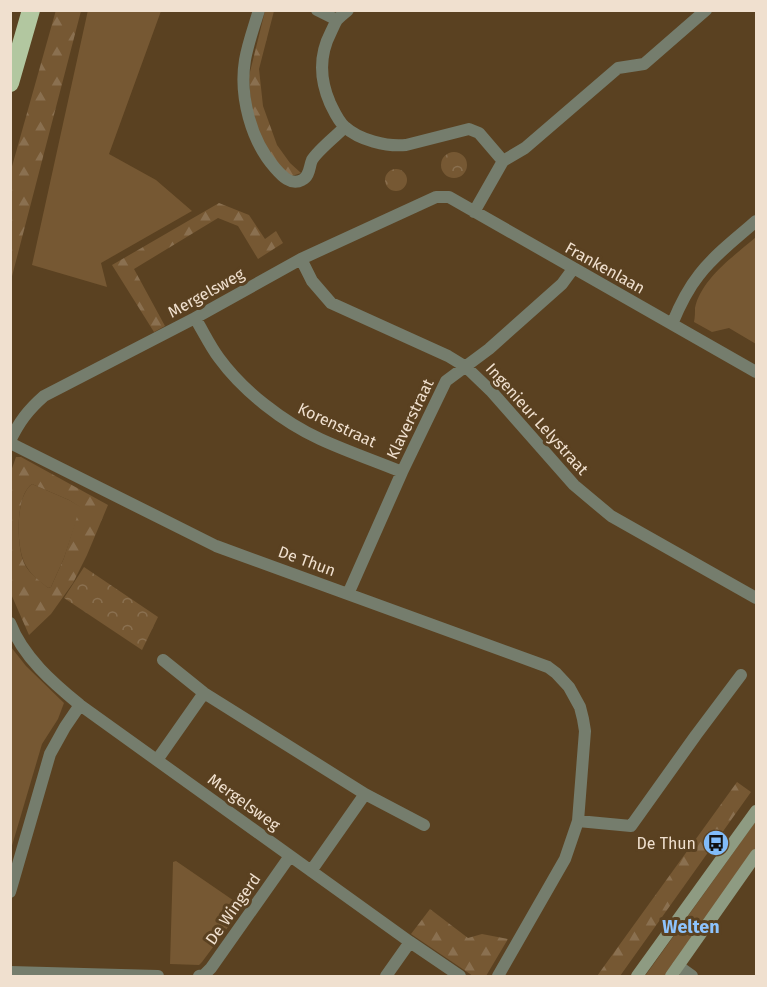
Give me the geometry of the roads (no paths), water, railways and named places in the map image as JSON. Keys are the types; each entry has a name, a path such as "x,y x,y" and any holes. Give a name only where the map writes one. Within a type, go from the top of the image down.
{"highway":[{"path":"10,83 31,10"}],"street":[{"path":"259,10 245,60 246,106 254,135 271,164 290,181 303,180 308,175 314,157 345,127"},
{"path":"317,10 337,20"},
{"path":"348,10 337,20 325,43 322,63 327,96 334,112 345,127 370,141 396,146 469,129 479,133 503,161"},
{"path":"474,212 503,161 525,148 618,68 644,64 706,10"},
{"name":"Frankenlaan","path":"436,197 449,198 756,372"},
{"name":"Mergelsweg","path":"10,442 17,426 29,409 44,396 195,318 301,259 436,197"},
{"path":"672,324 680,305 700,273 756,221"},
{"name":"Ingenieur Lelystraat","path":"301,259 312,281 331,303 448,356 466,367 492,392 574,485 611,516 756,598"},
{"name":"Klaverstraat","path":"348,594 402,472 446,381 489,349 562,284 573,269"},
{"name":"Korenstraat","path":"195,318 219,358 236,378 273,410 320,439 402,472"},
{"name":"De Thun","path":"10,442 216,546 548,667 563,680 574,696 585,731 578,820 565,859 498,976"},
{"name":"Mergelsweg","path":"11,629 35,664 54,684 80,705 460,976"},
{"path":"163,660 204,693 365,794 424,825"},
{"path":"578,820 631,826 741,675"},
{"path":"157,760 204,693"},
{"path":"10,892 50,754 80,705"},
{"path":"311,871 365,794"},
{"path":"636,976 756,811"},
{"path":"692,976 674,971 756,855"},
{"name":"De Wingerd","path":"199,976 204,975 211,968 290,856"},
{"path":"386,976 410,942"},
{"path":"10,972 158,976"}],"place":[{"name":"De Thun","path":"716,843"}],"district":[{"name":"Welten","path":"691,927"}]}
